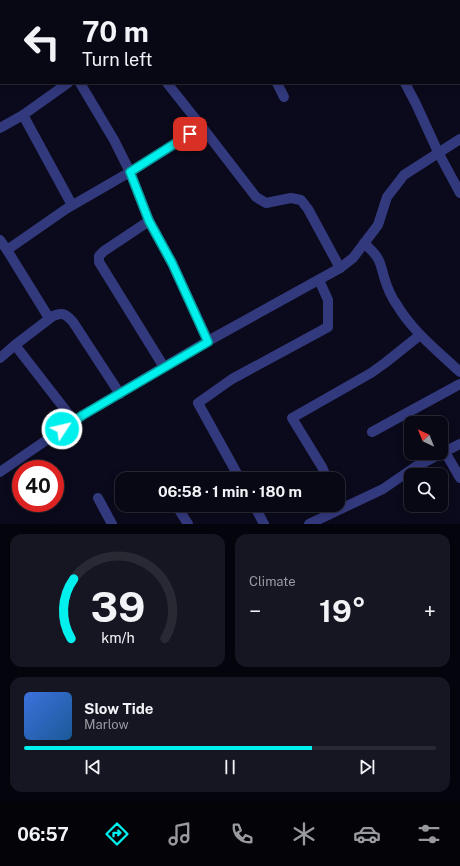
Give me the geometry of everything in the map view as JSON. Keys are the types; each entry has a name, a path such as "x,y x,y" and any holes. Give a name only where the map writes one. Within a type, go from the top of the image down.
{"street":[{"path":"0,128 23,115 67,84"},
{"path":"81,84 114,140 130,172 149,221 172,263 208,342"},
{"path":"168,84 256,197 266,203 291,198 301,200 308,209 340,268"},
{"path":"277,84 284,97"},
{"path":"406,84 438,152 460,193"},
{"path":"23,115 72,205"},
{"path":"7,250 72,205 130,172 202,127"},
{"path":"0,472 74,421 164,367 340,268 353,258 378,225 387,198 404,175 460,139"},
{"path":"149,221 104,251 99,256 99,262 164,367"},
{"path":"0,240 49,318"},
{"path":"364,243 372,250 377,258 382,267 384,277 395,303 411,325 460,372"},
{"path":"236,472 198,403 232,379 328,327 328,300 319,280"},
{"path":"0,358 49,318 60,313 67,316 73,322 120,394"},
{"path":"324,472 292,418 385,363 420,335"},
{"path":"15,345 74,421"},
{"path":"372,432 460,384"},
{"path":"448,450 460,444"},
{"path":"448,457 460,478"},
{"path":"345,503 383,489 415,467 429,460"},
{"path":"98,498 112,524"},
{"path":"180,512 188,524"},
{"path":"258,512 264,524"},
{"path":"309,524 328,512"}],"route":[{"path":"62,429 83,415 208,342 172,263 149,221 130,172 190,134"}]}
